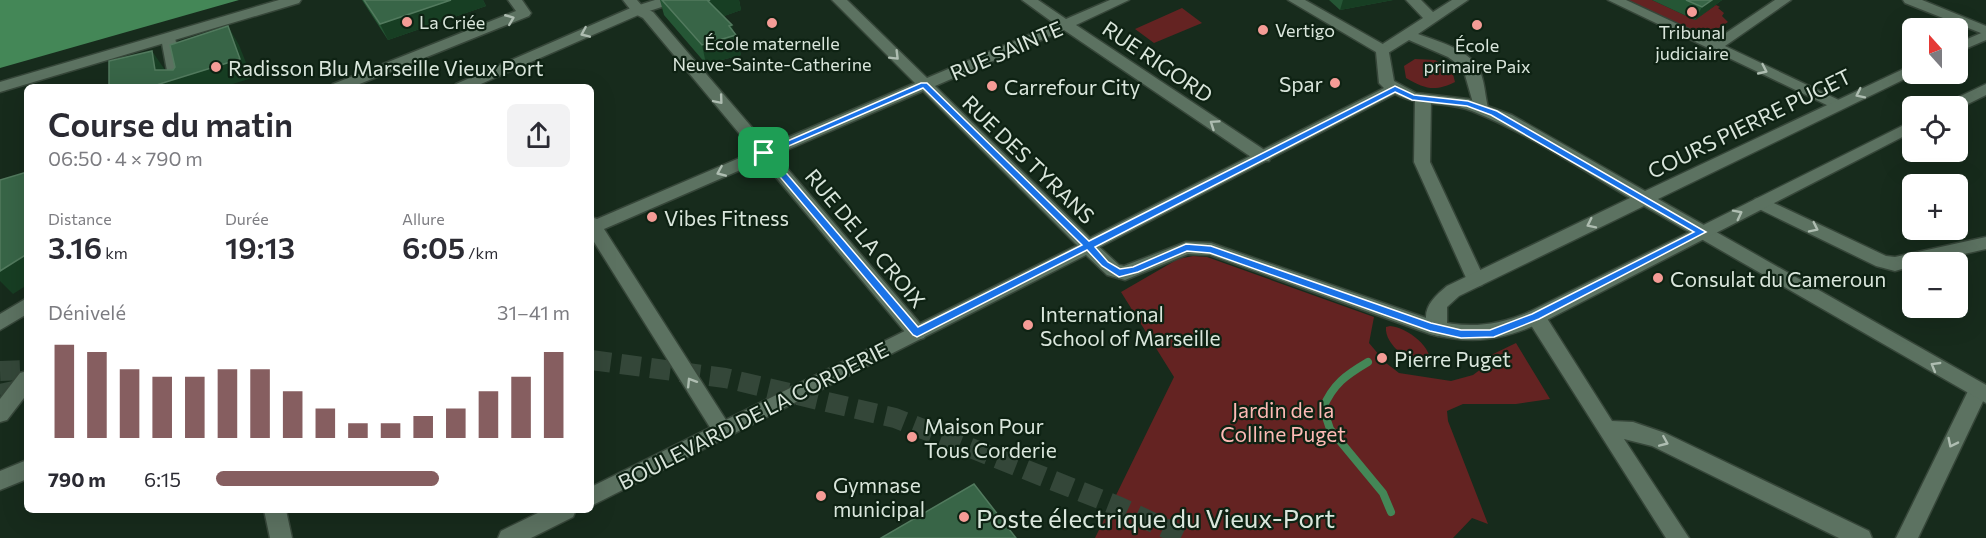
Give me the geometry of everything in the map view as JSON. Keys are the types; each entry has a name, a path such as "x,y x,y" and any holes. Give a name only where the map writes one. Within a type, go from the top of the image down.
{"street":[{"path":"0,87 294,0"},
{"path":"346,84 524,13 515,0"},
{"path":"468,84 634,5 669,0"},
{"name":"RUE DES TYRANS","path":"839,0 1105,264 1119,273 1135,270 1186,248 1211,249 1438,329"},
{"name":"RUE RIGORD","path":"1029,0 1263,156"},
{"name":"RUE SAINTE","path":"594,225 1122,0"},
{"path":"1296,0 1383,50"},
{"path":"1413,0 1431,18"},
{"path":"1383,50 1461,0"},
{"path":"1615,0 1838,105"},
{"path":"1714,47 1784,0"},
{"path":"1910,0 1986,33"},
{"name":"RUE DE LA CROIX","path":"634,5 648,15 917,333"},
{"path":"1968,43 1986,33"},
{"path":"1407,34 1460,58 1469,65 1473,71 1480,107"},
{"path":"168,38 177,84"},
{"path":"1383,50 1387,83 1395,88 1412,97 1480,107 1506,119 1982,393 1907,538"},
{"path":"495,72 503,84"},
{"name":"COURS PIERRE PUGET","path":"1438,329 1438,304 1444,297 1902,74"},
{"name":"BOULEVARD DE LA CORDERIE","path":"594,496 1395,88"},
{"path":"1968,98 1986,89"},
{"path":"1423,99 1422,162 1476,280"},
{"path":"1438,329 1461,334 1491,334 1536,317 1902,131"},
{"path":"1761,203 1882,261 1895,264 1986,243"},
{"path":"594,229 723,431"},
{"path":"0,323 24,307"},
{"path":"1536,317 1678,538"},
{"path":"0,414 24,383"},
{"path":"1608,429 1633,431 1658,439 1861,538"},
{"path":"0,481 24,470"},
{"path":"276,513 282,538"},
{"path":"509,538 559,513"}],"green space":[{"path":"1628,0 1652,0 1695,20 1716,5 1720,7 1718,8 1724,13 1722,16 1728,22 1711,33 1699,34"},
{"path":"1182,8 1202,23 1154,43 1135,29"},
{"path":"1415,59 1435,60 1452,70 1455,82 1442,87 1430,88 1406,78 1404,66"},
{"name":"Jardin de la Colline Puget","path":"1193,256 1207,257 1374,317 1369,343 1386,363 1399,373 1451,381 1473,375 1481,369 1487,357 1516,343 1550,399 1516,404 1463,404 1447,411 1448,421 1488,524 1472,518 1453,538 1095,538 1174,377 1121,292 1178,259"},
{"path":"1386,327 1404,330 1424,346 1430,359 1428,366 1414,362 1394,347 1387,334"}],"shaded area":[{"path":"0,0 239,0 0,68"}],"building":[{"path":"364,0 451,0 380,24"},
{"path":"662,0 710,0 708,1 732,25 729,26 736,35 702,45"},
{"path":"1686,0 1712,0 1702,7"},
{"path":"228,26 240,59 160,84 109,84 109,61 152,51 155,70 173,70 175,67 170,45"},
{"path":"24,173 24,256 0,271 0,180"},
{"path":"974,484 1016,538 881,538"}],"waterway":[{"path":"1368,362 1341,381 1323,408 1330,429 1383,493 1391,512"}],"tunnel":[{"path":"594,360 725,378 895,418 1120,507 1186,538"},
{"path":"0,371 24,370"},
{"path":"0,394 24,389"}],"place":[{"name":"Tribunal judiciaire","path":"1692,12"},
{"name":"La Criée","path":"407,22"},
{"name":"École maternelle Neuve-Sainte-Catherine","path":"772,23"},
{"name":"École primaire Paix","path":"1477,25"},
{"name":"Vertigo","path":"1263,30"},
{"name":"Radisson Blu Marseille Vieux Port","path":"216,67"},
{"name":"Spar","path":"1335,83"},
{"name":"Carrefour City","path":"992,86"},
{"name":"Vibes Fitness","path":"652,217"},
{"name":"Consulat du Cameroun","path":"1658,278"},
{"name":"International School of Marseille","path":"1028,325"},
{"name":"Pierre Puget","path":"1382,358"},
{"name":"Maison Pour Tous Corderie","path":"912,437"},
{"name":"Gymnase municipal","path":"821,496"},
{"name":"Poste électrique du Vieux-Port","path":"964,517"}],"route":[{"path":"764,153 917,333 1088,246 1105,264 1119,273 1135,270 1186,248 1211,249 1430,327 1461,334 1491,334 1536,317 1702,232 1494,113 1468,104 1412,97 1395,88 1088,246 924,85 764,153"}]}
